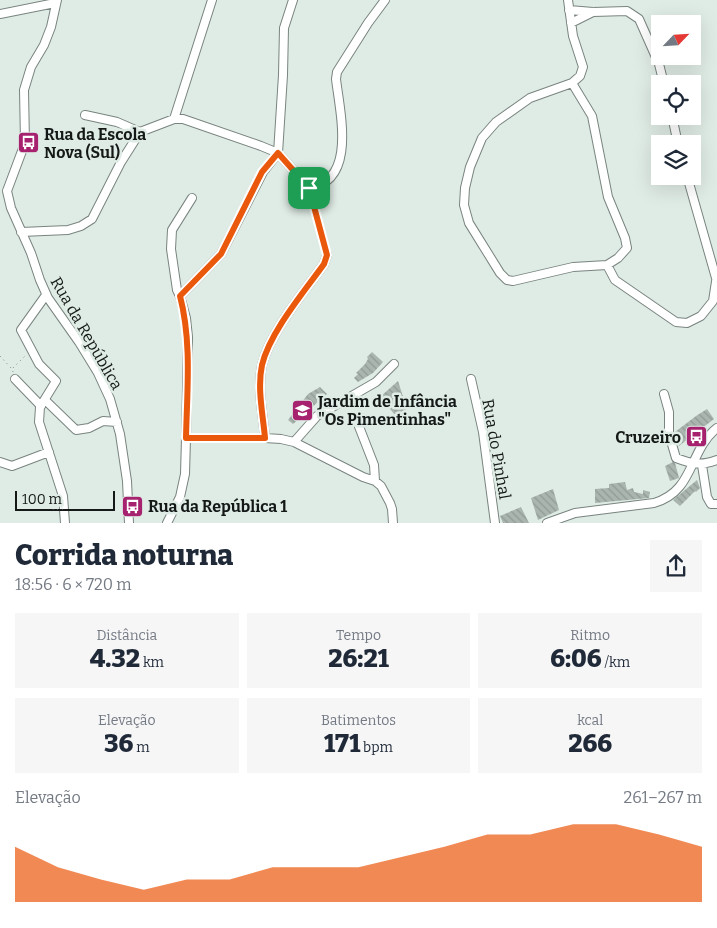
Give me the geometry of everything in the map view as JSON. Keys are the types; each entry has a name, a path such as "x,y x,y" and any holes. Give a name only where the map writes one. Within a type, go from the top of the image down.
{"street":[{"path":"174,119 212,0"},
{"path":"180,296 221,254 262,172 278,153 284,28 293,0"},
{"path":"21,232 68,230 81,226 92,219 121,162 140,132 174,119 183,119 278,153 309,188 320,186 335,172 341,159 341,126 336,79 338,72 368,23 385,0"},
{"path":"568,0 573,36 583,67 580,76 572,84 530,98 496,122 482,138 470,167 465,188 464,205 469,222 500,274 507,280 513,281 573,267 606,265 618,258 626,248 625,238 608,197 592,116 572,84"},
{"path":"0,14 56,1 51,27 44,45 31,67 24,90 26,143 3,191"},
{"path":"569,10 593,12 627,11 639,19 659,64 662,75"},
{"path":"571,23 593,12"},
{"path":"85,115 117,122 140,132"},
{"path":"606,265 615,280 676,322 687,323 701,316 715,303 716,276 690,185"},
{"name":"Rua da República","path":"3,191 31,253 46,295 57,314 79,342 98,373 110,399 117,422 127,481 129,523"},
{"path":"167,523 180,497 185,474 188,337 186,318 177,290 171,249 172,230 192,198"},
{"path":"265,438 261,384 262,365 281,326 324,264 327,255"},
{"path":"46,295 21,330 39,364 56,382 43,403 39,422 63,496 66,523"},
{"path":"294,442 316,416 376,382 394,364"},
{"path":"15,379 76,430 89,428 103,421 117,422"},
{"name":"Rua do Pinhal","path":"471,379 483,432 495,523"},
{"path":"664,394 669,412 669,434 676,458 702,465 717,460"},
{"path":"358,424 374,464 375,481"},
{"path":"547,523 575,513 662,501 683,483 701,445 717,428"},
{"path":"186,438 281,438 294,442 363,477 375,481 390,503 393,523"},
{"path":"0,462 12,466 49,452"},
{"path":"702,465 709,501 711,504 717,504"}],"path":[{"path":"309,188 327,255"},
{"path":"12,369 32,350"},
{"path":"0,356 12,369 15,379"},
{"path":"350,398 358,424"}],"building":[{"path":"372,352 383,362 373,373 358,382 354,378 358,374 356,373 365,364 368,359 367,357"},
{"path":"398,381 407,409 395,415 380,397"},
{"path":"320,387 327,394 293,424 288,420 308,394"},
{"path":"707,409 714,419 679,446 675,432"},
{"path":"673,462 675,463 679,478 670,481 665,466"},
{"path":"697,480 700,488 680,506 673,500"},
{"path":"625,482 627,490 633,488 634,492 643,494 643,490 650,492 649,498 595,503 595,489 609,488 609,484"},
{"path":"553,489 559,510 538,520 531,498"},
{"path":"521,507 529,523 503,523 500,516"}],"place":[{"name":"Rua da Escola Nova (Sul)","path":"28,143"},
{"name":"Jardim de Infância \"Os Pimentinhas\"","path":"302,410"},
{"name":"Cruzeiro","path":"697,437"},
{"name":"Rua da República 1","path":"132,506"}],"route":[{"path":"278,153 309,188 327,255 324,264 281,326 262,365 261,384 265,438 186,438 188,337 186,318 180,296 221,254 262,172 278,153"}]}
